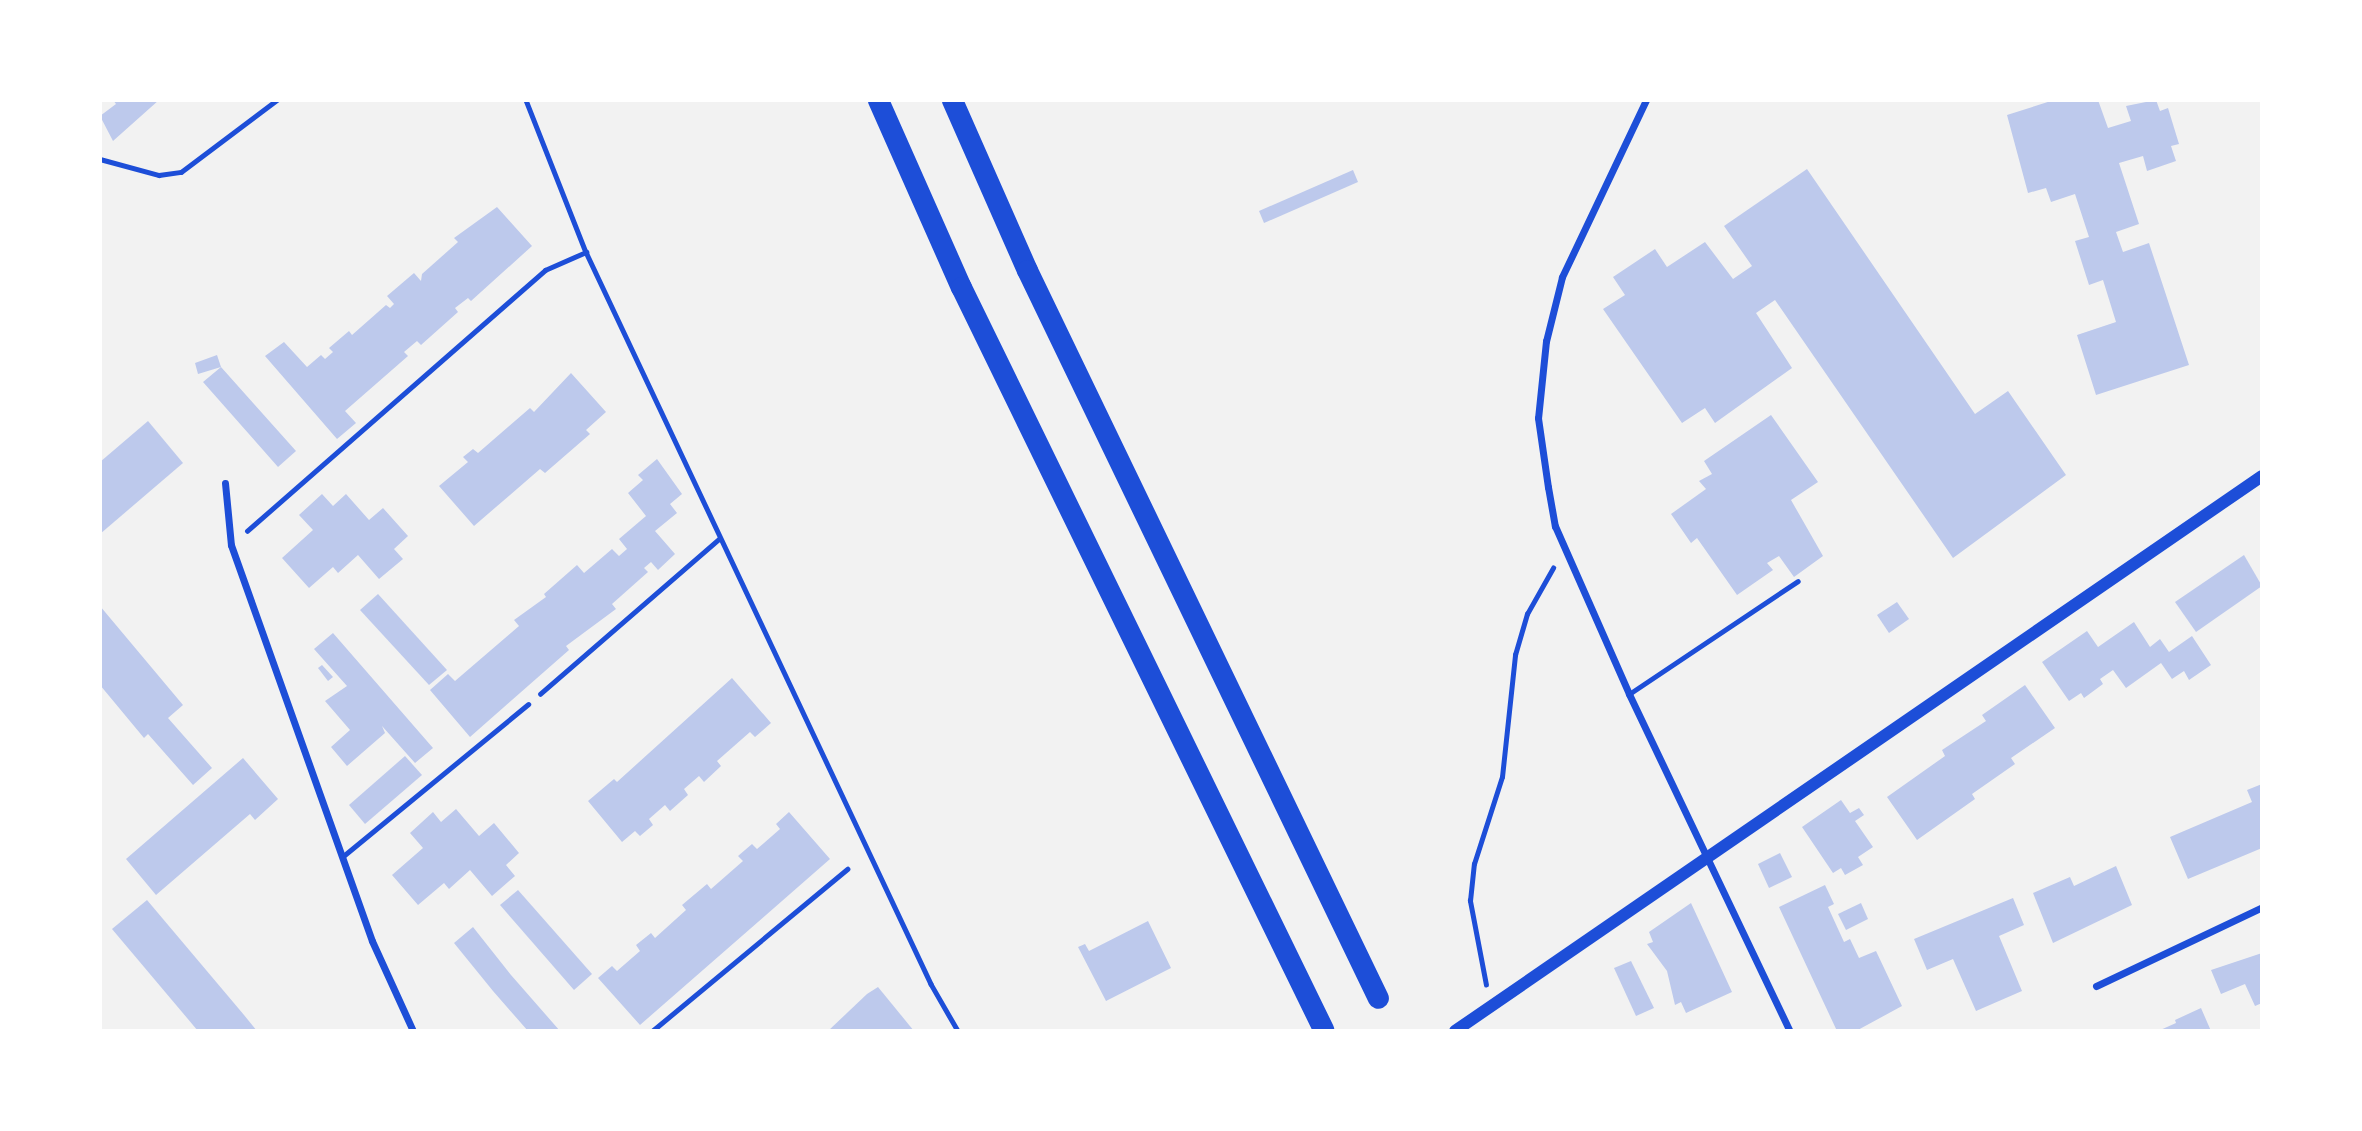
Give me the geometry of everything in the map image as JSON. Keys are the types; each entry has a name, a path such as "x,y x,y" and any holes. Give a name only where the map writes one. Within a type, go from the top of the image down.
{"highway":[{"path":"878,100 961,287 1323,1028"},
{"path":"952,100 1027,270 1377,998"}],"street":[{"path":"1646,100 1562,277 1546,341 1538,418 1555,526 1629,694 1790,1031"},
{"path":"1455,1031 1491,1010 1706,857 2262,475"},
{"path":"225,483 231,545 372,941 413,1031"},
{"path":"2096,986 2262,907"}],"lane":[{"path":"1629,694 1798,581"},
{"path":"342,857 528,704"},
{"path":"652,1031 847,869"}],"path":[{"path":"100,159 159,175 181,172 277,100"},
{"path":"526,100 586,252 719,539 958,1031"},
{"path":"231,545 545,270 586,252"},
{"path":"528,704 719,539"},
{"path":"1491,1010 1470,901 1474,864 1502,777 1514,655 1527,614 1566,552"}],"building":[{"path":"113,100 159,100 113,141 100,116 116,104"},
{"path":"2054,100 2098,100 2108,128 2131,121 2126,106 2156,100 2160,111 2168,108 2179,144 2171,146 2176,161 2147,171 2143,156 2119,163 2139,224 2116,232 2123,252 2149,243 2189,365 2096,395 2077,335 2116,322 2103,280 2089,285 2075,241 2089,237 2075,194 2051,202 2046,188 2028,193 2007,115"},
{"path":"1807,169 1975,414 2008,391 2066,475 1953,558 1775,300 1756,313 1792,368 1715,423 1705,408 1682,423 1603,309 1625,295 1613,277 1655,249 1667,267 1705,242 1733,279 1752,266 1724,226"},
{"path":"1353,170 1358,182 1264,223 1259,211"},
{"path":"497,207 532,246 471,301 468,298 455,308 458,312 421,345 417,341 404,352 408,356 345,411 356,423 337,439 265,356 284,342 307,367 321,355 325,359 333,352 329,348 349,331 352,335 386,305 390,308 394,304 387,296 414,273 421,281 422,274 458,242 454,238"},
{"path":"217,355 221,367 198,374 195,363"},
{"path":"221,367 296,451 278,467 203,382"},
{"path":"571,373 606,412 586,430 590,434 545,473 540,469 474,526 439,486 468,462 463,457 473,449 478,453 530,408 534,412"},
{"path":"1771,415 1818,482 1791,500 1823,556 1794,577 1779,556 1767,563 1773,570 1737,595 1697,538 1691,543 1671,514 1706,489 1699,481 1712,474 1704,461"},
{"path":"148,421 183,463 100,534 100,462"},
{"path":"657,459 682,494 670,504 677,513 655,531 675,554 658,570 651,562 644,568 648,572 612,604 616,609 566,646 569,650 470,737 430,690 448,674 455,681 519,626 514,620 546,597 544,594 577,565 584,573 612,549 619,556 627,549 619,539 646,516 628,493 643,480 638,475"},
{"path":"322,494 333,506 346,494 369,520 383,508 408,536 394,549 403,559 379,579 358,555 338,573 333,567 309,588 282,558 313,530 299,515"},
{"path":"2244,555 2262,586 2196,632 2175,602"},
{"path":"378,594 447,670 429,685 360,610"},
{"path":"1897,602 1909,619 1889,633 1877,615"},
{"path":"100,606 183,705 168,718 212,768 193,785 148,734 144,738 100,685"},
{"path":"2134,622 2150,647 2160,639 2169,652 2192,636 2211,665 2189,680 2184,671 2172,679 2161,663 2126,688 2113,670 2100,679 2103,684 2084,698 2081,693 2069,701 2042,662 2087,631 2098,647"},
{"path":"333,633 433,748 415,763 382,726 385,733 347,766 331,747 350,730 325,701 347,686 314,649"},
{"path":"322,665 333,677 328,681 318,668"},
{"path":"732,678 771,723 755,737 750,732 717,761 721,766 704,782 699,776 684,789 688,795 670,811 665,805 649,819 653,825 640,836 635,831 622,842 588,801 614,779 617,782"},
{"path":"2025,685 2055,728 2011,758 2015,764 1972,794 1975,799 1917,840 1887,797 1945,756 1942,750 1986,721 1982,715"},
{"path":"405,756 422,775 365,824 349,805"},
{"path":"243,758 278,799 255,820 250,814 156,895 126,859"},
{"path":"2262,784 2262,848 2188,879 2170,837 2252,802 2247,790"},
{"path":"1841,800 1850,813 1859,808 1864,815 1855,821 1873,847 1858,857 1863,865 1845,875 1841,868 1833,873 1802,827"},
{"path":"456,809 479,836 494,823 519,853 506,865 515,876 492,896 470,870 449,889 444,883 418,905 392,875 423,848 410,833 433,812 441,822"},
{"path":"789,812 830,859 640,1025 598,978 612,966 617,971 640,951 636,945 651,933 655,938 686,910 682,905 707,884 711,889 743,861 738,856 752,844 757,849 780,829 776,824"},
{"path":"1780,853 1792,877 1769,888 1758,864"},
{"path":"2116,866 2132,905 2053,943 2033,893 2070,877 2074,886"},
{"path":"1825,885 1834,904 1828,907 1844,942 1850,939 1859,958 1876,951 1902,1006 1856,1031 1837,1031 1779,907"},
{"path":"518,890 592,974 574,990 500,905"},
{"path":"2013,898 2024,925 1999,936 2022,991 1976,1011 1953,959 1927,970 1914,939"},
{"path":"147,900 257,1031 198,1031 112,929"},
{"path":"1691,903 1732,992 1686,1013 1681,1002 1675,1005 1667,971 1647,944 1653,942 1649,932"},
{"path":"1861,903 1868,919 1846,930 1838,914"},
{"path":"1148,921 1171,968 1106,1001 1078,947 1085,944 1089,951"},
{"path":"473,927 560,1031 528,1031 493,991 454,943"},
{"path":"2262,953 2262,1003 2255,1006 2245,984 2221,994 2211,970"},
{"path":"1631,961 1654,1008 1636,1016 1614,968"},
{"path":"878,987 914,1031 828,1031 867,994"},
{"path":"2201,1008 2211,1031 2158,1031 2176,1023 2175,1020"}]}
